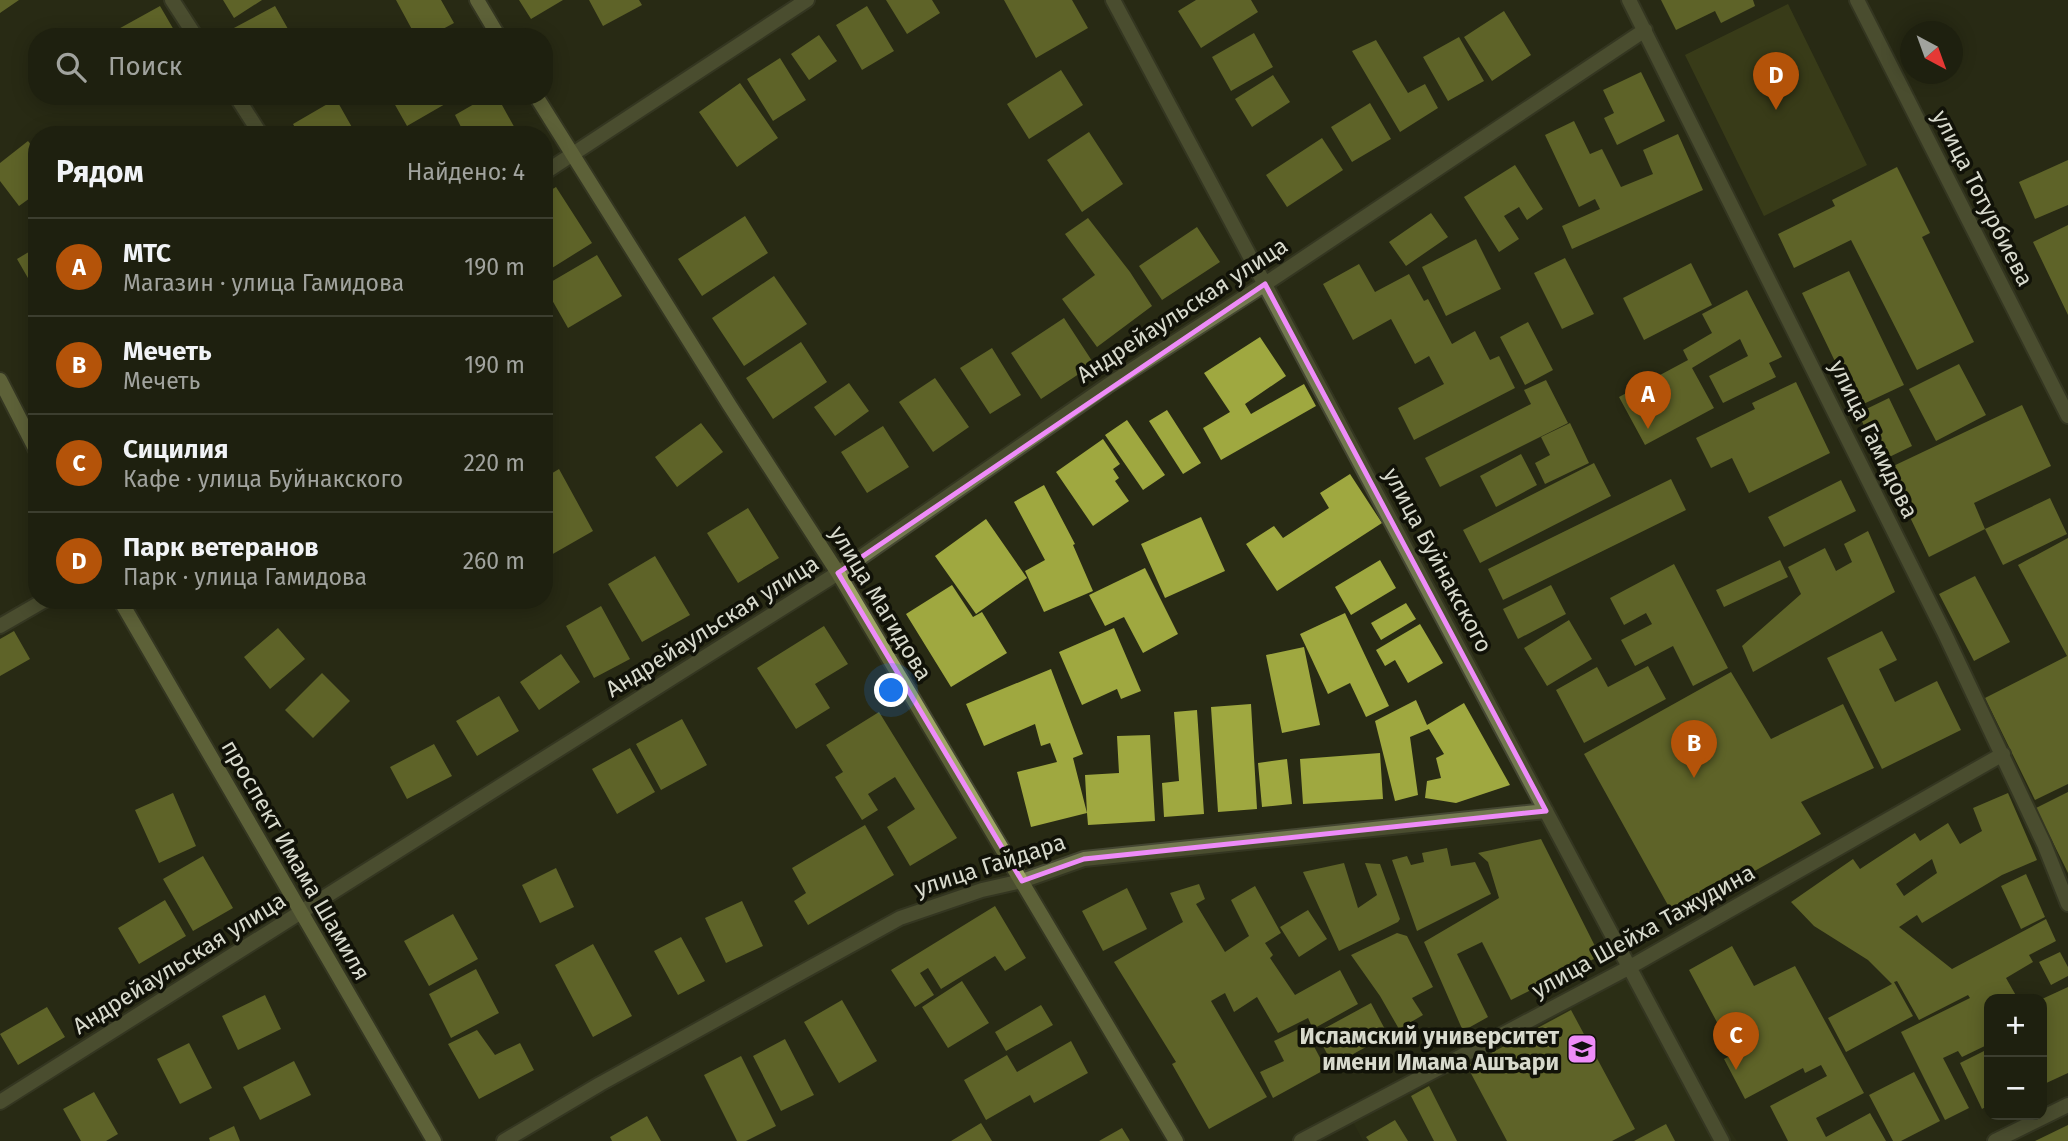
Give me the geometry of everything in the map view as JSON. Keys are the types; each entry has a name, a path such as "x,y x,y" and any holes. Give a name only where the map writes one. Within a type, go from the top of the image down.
{"main road":[{"path":"477,0 494,28"},
{"name":"улица Магидова","path":"541,105 838,573 1175,1141"},
{"path":"0,380 28,434"},
{"name":"проспект Имама Шамиля","path":"125,609 434,1141"}],"street":[{"path":"172,0 191,28"},
{"path":"553,168 807,0"},
{"name":"улица Буйнакского","path":"1113,0 1722,1141"},
{"name":"улица Гамидова","path":"1629,0 2003,754 2068,904"},
{"name":"улица Тотурбиева","path":"1857,0 2068,416"},
{"name":"Андрейаульская улица","path":"0,1102 838,573 1107,386 1265,284 1645,30"},
{"path":"242,105 255,126"},
{"path":"0,626 29,609"},
{"name":"улица Шейха Тажудина","path":"1301,1141 1630,967 2003,754"},
{"name":"улица Гайдара","path":"504,1141 600,1084 900,918 982,890 1022,881 1084,859 1546,811"},
{"path":"1995,1141 2068,1105"}],"highlighted area":[{"path":"1265,284 1546,811 1084,859 1022,881 838,573"}],"shaded area":[{"path":"1788,4 1867,165 1764,216 1685,55"},
{"name":"Исламский университет имени Имама Ашъари","path":"1626,976 1737,1141 1363,1141 1353,1122"}],"building":[{"path":"0,0 19,0 0,13"},
{"path":"223,0 262,0 234,18"},
{"path":"396,0 441,0 454,23 445,28 411,28"},
{"path":"519,0 563,0 531,19"},
{"path":"589,0 639,0 642,5 603,26"},
{"path":"886,0 932,0 940,13 907,34"},
{"path":"1004,0 1072,0 1088,28 1036,58"},
{"path":"1196,0 1251,0 1258,12 1201,48 1178,11"},
{"path":"1661,0 1753,0 1755,6 1721,23 1715,11 1676,30"},
{"path":"160,6 173,28 120,28"},
{"path":"275,6 287,28 234,28"},
{"path":"867,6 894,51 862,70 836,25"},
{"path":"1504,11 1531,55 1492,81 1464,37"},
{"path":"1254,33 1273,67 1231,91 1212,57"},
{"path":"819,35 837,61 809,80 791,54"},
{"path":"1459,37 1484,81 1448,101 1423,57"},
{"path":"1376,40 1408,93 1425,84 1438,108 1400,132 1352,51"},
{"path":"780,58 806,100 773,121 747,79"},
{"path":"1061,70 1083,105 1029,139 1007,104"},
{"path":"1641,72 1665,121 1617,145 1604,118 1614,113 1603,90"},
{"path":"1273,75 1290,102 1252,127 1235,99"},
{"path":"740,83 778,138 737,167 699,112"},
{"path":"1370,103 1391,139 1352,162 1331,127"},
{"path":"326,105 339,105 351,126 294,126 293,124"},
{"path":"395,105 443,105 407,126"},
{"path":"472,105 502,105 514,126 460,126 455,115"},
{"path":"1574,121 1590,154 1602,149 1621,187 1653,174 1643,150 1678,134 1703,190 1572,249 1562,226 1600,209 1595,199 1579,207 1545,135"},
{"path":"1089,132 1123,184 1082,212 1047,160"},
{"path":"1322,138 1343,170 1287,207 1266,175"},
{"path":"28,141 28,200 19,206 0,181 0,163"},
{"path":"2068,160 2068,205 2035,219 2019,182"},
{"path":"1515,165 1543,209 1527,220 1519,207 1504,216 1519,239 1499,252 1464,197"},
{"path":"1897,167 1930,233 1922,237 1974,342 1917,370 1851,240 1794,268 1778,234 1835,206 1832,200"},
{"path":"556,187 592,243 553,267 553,189"},
{"path":"1431,213 1448,237 1406,266 1389,242"},
{"path":"745,216 768,253 702,296 678,259"},
{"path":"1088,218 1130,272 1152,306 1097,347 1062,299 1095,275 1065,234"},
{"path":"2068,225 2068,315 2033,242"},
{"path":"1197,227 1220,262 1162,300 1139,266"},
{"path":"1476,239 1501,289 1446,316 1422,267"},
{"path":"28,252 28,278 17,259"},
{"path":"597,255 622,296 568,328 553,302 553,281"},
{"path":"1565,258 1594,314 1562,329 1534,273"},
{"path":"1691,263 1712,305 1644,340 1623,298"},
{"path":"1359,264 1375,292 1409,274 1424,301 1428,299 1452,344 1475,331 1490,360 1499,356 1515,388 1414,440 1398,408 1444,384 1429,356 1415,364 1391,319 1353,340 1323,284"},
{"path":"1849,271 1904,385 1857,407 1802,293"},
{"path":"774,276 807,324 744,366 712,318"},
{"path":"1747,290 1782,357 1769,363 1776,377 1723,403 1709,376 1748,356 1740,339 1692,368 1714,408 1645,445 1619,397 1688,360 1683,350 1712,333 1702,314"},
{"path":"1064,318 1094,364 1041,399 1011,353"},
{"path":"1528,322 1553,370 1525,385 1500,337"},
{"path":"1260,337 1286,376 1245,404 1251,414 1304,384 1316,406 1221,460 1203,428 1230,412 1204,373"},
{"path":"801,342 827,382 773,419 746,378"},
{"path":"992,348 1021,395 990,414 960,368"},
{"path":"1959,364 1986,415 1936,441 1909,389"},
{"path":"935,378 969,427 933,452 899,402"},
{"path":"1546,380 1568,423 1440,487 1425,458 1531,404 1524,390"},
{"path":"1796,382 1830,453 1749,493 1732,458 1711,468 1696,438 1755,409 1752,403"},
{"path":"849,383 869,411 835,436 814,407"},
{"path":"1889,398 1912,446 1881,461 1858,413"},
{"path":"2022,405 2051,466 1974,503 1985,529 1929,557 1887,469"},
{"path":"1167,410 1201,463 1183,474 1149,421"},
{"path":"1127,420 1165,475 1143,490 1105,435"},
{"path":"701,423 723,452 677,487 655,457"},
{"path":"1570,423 1589,463 1545,484 1535,463 1550,455 1541,437"},
{"path":"883,426 909,467 867,493 841,452"},
{"path":"1103,439 1120,464 1113,469 1119,478 1115,481 1129,501 1093,526 1056,472"},
{"path":"1521,454 1537,485 1496,507 1480,476"},
{"path":"1594,463 1611,496 1480,563 1463,530"},
{"path":"559,469 593,531 553,554 553,473"},
{"path":"1350,474 1382,523 1277,591 1246,544 1274,526 1283,538 1329,508 1320,493"},
{"path":"1671,479 1686,510 1503,600 1488,569"},
{"path":"1841,480 1856,511 1784,547 1768,517"},
{"path":"1044,485 1075,544 1073,545 1093,591 1044,612 1025,571 1045,560 1014,502"},
{"path":"2050,498 2067,534 2003,565 1985,529"},
{"path":"748,508 779,558 738,583 707,533"},
{"path":"1201,517 1225,571 1165,598 1141,544"},
{"path":"986,519 1027,578 976,614 935,556"},
{"path":"1868,531 1895,592 1753,672 1742,646 1801,594 1788,567 1825,548 1836,571 1852,562 1844,544"},
{"path":"2068,538 2068,784 2035,800 1985,698 2067,656 2018,565"},
{"path":"655,556 690,615 642,642 608,584"},
{"path":"1380,560 1396,588 1351,615 1335,587"},
{"path":"1780,560 1788,577 1724,607 1716,590"},
{"path":"1674,564 1728,668 1693,686 1673,646 1635,666 1621,640 1652,624 1646,613 1624,625 1610,598"},
{"path":"1145,568 1178,634 1143,653 1124,617 1105,626 1089,595"},
{"path":"1975,576 2010,642 1974,661 1939,594"},
{"path":"952,585 973,617 982,612 1007,653 951,687 906,614"},
{"path":"1551,585 1566,614 1518,639 1503,609"},
{"path":"1406,603 1416,619 1381,640 1371,623"},
{"path":"601,606 630,659 594,678 566,626"},
{"path":"1345,613 1389,706 1366,717 1350,683 1328,694 1300,634"},
{"path":"1569,620 1592,659 1547,686 1524,648"},
{"path":"1420,624 1443,663 1408,683 1395,660 1385,666 1376,650"},
{"path":"824,626 848,664 815,684 830,708 796,729 757,668"},
{"path":"278,628 305,659 270,689 244,657"},
{"path":"1114,628 1141,691 1121,699 1117,689 1082,705 1059,652"},
{"path":"14,631 30,659 0,676 0,639"},
{"path":"1882,631 1897,660 1879,669 1895,702 1937,681 1961,730 1882,769 1827,658"},
{"path":"1304,647 1320,725 1282,733 1266,655"},
{"path":"561,654 580,682 539,710 520,682"},
{"path":"1648,666 1666,699 1584,743 1556,690 1597,667 1608,687"},
{"path":"1051,669 1083,754 1073,758 1087,813 1031,827 1017,772 1057,762 1050,743 1041,746 1035,724 984,746 966,704"},
{"path":"1731,672 1771,739 1843,704 1874,768 1801,802 1821,834 1674,916 1584,754"},
{"path":"322,673 350,701 313,738 285,710"},
{"path":"499,696 519,731 477,756 456,721"},
{"path":"1416,700 1427,725 1464,703 1510,785 1456,803 1425,798 1427,781 1441,778 1436,758 1444,754 1429,729 1410,737 1418,795 1395,801 1375,721"},
{"path":"1251,704 1257,809 1218,812 1211,707"},
{"path":"1197,710 1204,814 1164,817 1162,783 1179,781 1174,712"},
{"path":"879,712 957,838 910,866 887,827 915,809 895,777 868,794 878,810 862,820 835,777 843,772 826,745"},
{"path":"682,719 707,765 661,790 636,744"},
{"path":"1150,735 1155,821 1088,825 1085,775 1119,773 1117,736"},
{"path":"434,744 452,776 407,799 390,767"},
{"path":"630,748 655,792 617,814 592,769"},
{"path":"1380,753 1383,799 1303,804 1300,759"},
{"path":"1287,759 1292,804 1262,807 1258,763"},
{"path":"2068,792 2068,873 2036,808"},
{"path":"173,793 196,846 159,863 135,810"},
{"path":"2008,793 2037,860 2002,875 1922,923 1917,915 1899,927 1952,969 2046,919 2056,941 2029,955 2033,962 2006,978 2015,994 1984,994 1984,1046 1962,1057 1958,1051 1943,1058 1969,1108 1945,1120 1901,1032 1970,998 1968,995 1919,1020 1897,981 1894,982 1913,1016 1846,1052 1828,1018 1892,984 1868,960 1814,926 1791,902 1853,859 1860,869 1915,833 1920,841 1948,823 1960,844 1982,831 1973,808","holes":["1932,859 1937,873 1904,896 1896,884"]},
{"path":"865,825 894,875 808,925 794,901 806,893 792,868"},
{"path":"1541,839 1600,956 1511,1000 1482,942 1457,954 1488,1017 1463,1031 1424,942 1499,898 1488,862 1478,853"},
{"path":"1447,848 1451,866 1475,862 1491,894 1417,931 1392,860 1407,856 1411,865 1424,862 1422,853"},
{"path":"203,856 233,908 193,931 163,879"},
{"path":"1344,863 1358,908 1377,895 1365,863 1380,864 1400,919 1339,951 1303,872"},
{"path":"556,868 574,907 540,923 522,885"},
{"path":"2026,874 2045,917 2021,929 2001,886"},
{"path":"1199,884 1205,899 1196,904 1225,952 1249,936 1231,900 1255,886 1281,933 1265,943 1273,955 1270,958 1295,995 1340,970 1358,1004 1313,1029 1308,1018 1278,1033 1257,997 1234,1012 1225,993 1211,1001 1267,1097 1209,1129 1172,1064 1176,1062 1114,962 1183,922 1170,893"},
{"path":"1127,888 1147,929 1103,951 1082,911"},
{"path":"165,900 186,936 139,964 118,928"},
{"path":"742,901 763,946 726,963 705,918"},
{"path":"995,906 1026,958 1005,971 995,956 941,989 928,968 920,973 934,995 915,1007 891,970"},
{"path":"1308,910 1327,939 1299,957 1280,927"},
{"path":"453,914 478,959 429,986 404,941"},
{"path":"1397,933 1407,936 1433,987 1412,998 1423,1015 1399,1029 1351,955"},
{"path":"681,937 705,981 678,995 654,951"},
{"path":"593,944 632,1016 593,1037 555,965"},
{"path":"1732,946 1754,986 1795,966 1864,1093 1816,1118 1826,1137 1870,1113 1886,1141 1788,1141 1770,1106 1827,1076 1821,1065 1805,1073 1803,1068 1745,1099 1724,1059 1734,1054 1689,970"},
{"path":"2060,952 2068,967 2068,976 2051,985 2039,962"},
{"path":"476,969 499,1013 451,1038 429,994"},
{"path":"962,981 989,1023 948,1048 922,1007"},
{"path":"2068,987 2068,1073 2047,1083 2047,1057 2047,997"},
{"path":"265,995 281,1029 238,1050 222,1016"},
{"path":"842,1000 877,1061 839,1083 804,1022"},
{"path":"1371,1003 1388,1035 1333,1065 1316,1033"},
{"path":"1041,1005 1053,1025 1006,1051 995,1032"},
{"path":"47,1007 65,1037 18,1065 0,1034"},
{"path":"1571,1010 1635,1129 1612,1141 1507,1141 1467,1066"},
{"path":"1303,1027 1309,1031 1309,1037 1326,1069 1273,1098 1260,1072 1284,1061 1274,1041"},
{"path":"477,1030 495,1055 520,1043 534,1070 479,1099 448,1044"},
{"path":"785,1039 814,1095 781,1111 753,1056"},
{"path":"1071,1041 1088,1073 1034,1103 1030,1095 986,1120 964,1080 1007,1055 1017,1072"},
{"path":"189,1043 212,1088 180,1104 157,1059"},
{"path":"1984,1051 1982,1109 1960,1063"},
{"path":"741,1056 776,1126 746,1141 737,1141 704,1075"},
{"path":"294,1061 311,1095 260,1120 243,1087"},
{"path":"1914,1072 1940,1121 1901,1141 1893,1141 1869,1095"},
{"path":"1429,1086 1457,1141 1434,1141 1411,1096"},
{"path":"94,1092 118,1134 106,1141 81,1141 63,1109"},
{"path":"647,1116 661,1141 612,1141 610,1137"},
{"path":"1395,1120 1408,1141 1369,1141 1366,1137"},
{"path":"981,1123 992,1141 951,1141"},
{"path":"1666,1124 1675,1141 1634,1141"},
{"path":"2068,1125 2068,1141 2035,1141"},
{"path":"234,1126 240,1141 210,1141 209,1138"},
{"path":"1122,1128 1130,1141 1099,1141"}],"place":[{"name":"Парк ветеранов","path":"1776,110"},
{"name":"МТС","path":"1648,429"},
{"name":"Мечеть","path":"1694,778"},
{"name":"Исламский университет имени Имама Ашъари","path":"1582,1049"},
{"name":"Сицилия","path":"1736,1070"}]}
